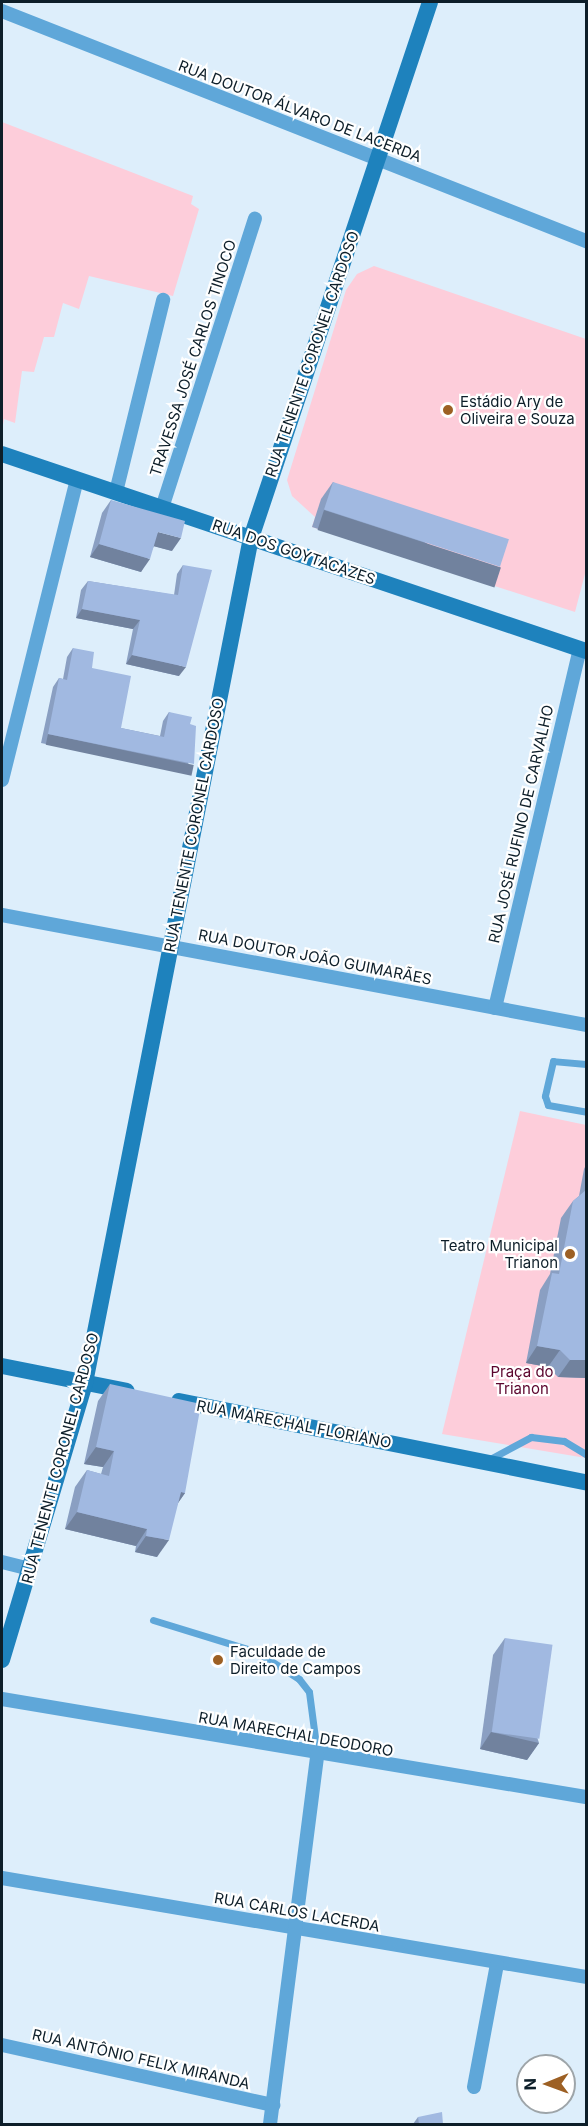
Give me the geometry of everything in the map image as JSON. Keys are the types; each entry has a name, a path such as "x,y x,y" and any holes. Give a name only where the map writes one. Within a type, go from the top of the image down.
{"main road":[{"name":"RUA TENENTE CORONEL CARDOSO","path":"2,1660 31,1569 84,1383 251,537 430,2"},
{"name":"RUA DOS GOYTACAZES","path":"2,454 583,650"},
{"path":"2,1366 142,1394"},
{"name":"RUA MARECHAL FLORIANO","path":"165,1399 586,1482"}],"street":[{"name":"RUA DOUTOR ÁLVARO DE LACERDA","path":"2,11 586,242"},
{"name":"TRAVESSA JOSÉ CARLOS TINOCO","path":"162,508 255,219"},
{"path":"116,492 163,300"},
{"path":"2,780 77,479"},
{"name":"RUA JOSÉ RUFINO DE CARVALHO","path":"495,1008 583,650"},
{"name":"RUA DOUTOR JOÃO GUIMARÃES","path":"2,915 586,1025"},
{"path":"2,1562 31,1569"},
{"name":"RUA MARECHAL DEODORO","path":"2,1699 317,1755 586,1797"},
{"path":"270,2124 293,1928 317,1755"},
{"name":"RUA CARLOS LACERDA","path":"2,1878 497,1964 586,1977"},
{"path":"474,2087 497,1964"},
{"name":"RUA ANTÔNIO FELIX MIRANDA","path":"2,2045 273,2105"}],"lane":[{"path":"586,1065 553,1061 545,1096 549,1105 586,1112"},
{"path":"485,1462 512,1443 531,1437 564,1441 586,1454"},
{"path":"153,1620 257,1652 299,1679 309,1692 317,1755"}],"green space":[{"path":"2,122 193,196 191,204 199,209 173,296 89,276 79,309 63,303 54,337 44,337 34,372 22,371 15,423 4,419 2,431"},
{"name":"Estádio Ary de Oliveira e Souza","path":"374,266 586,339 586,570 575,612 312,527 315,517 292,496 287,480 346,290 357,274"},
{"name":"Praça do Trianon","path":"520,1111 586,1125 586,1458 442,1434"}],"building":[{"path":"333,482 509,539 500,567 324,510"},
{"path":"111,500 185,521 181,538 158,532 150,559 99,544"},
{"path":"183,565 212,570 186,667 132,655 140,620 82,609 88,581 178,595"},
{"path":"73,648 94,652 92,668 131,676 121,728 164,737 169,712 192,717 190,724 196,726 194,764 48,734 59,678 67,680"},
{"name":"Teatro Municipal Trianon","path":"586,1190 586,1360 570,1360 560,1350 537,1346 552,1273 559,1274 573,1201"},
{"path":"110,1384 201,1404 185,1493 181,1492 169,1540 146,1536 147,1529 77,1512 87,1470 109,1476 114,1451 96,1447"},
{"path":"505,1638 553,1645 539,1739 492,1732"},
{"path":"442,2112 443,2124 419,2124 418,2117"}],"place":[{"name":"Estádio Ary de Oliveira e Souza","path":"448,410"},
{"name":"Teatro Municipal Trianon","path":"570,1254"},
{"name":"Faculdade de Direito de Campos","path":"218,1660"}]}
